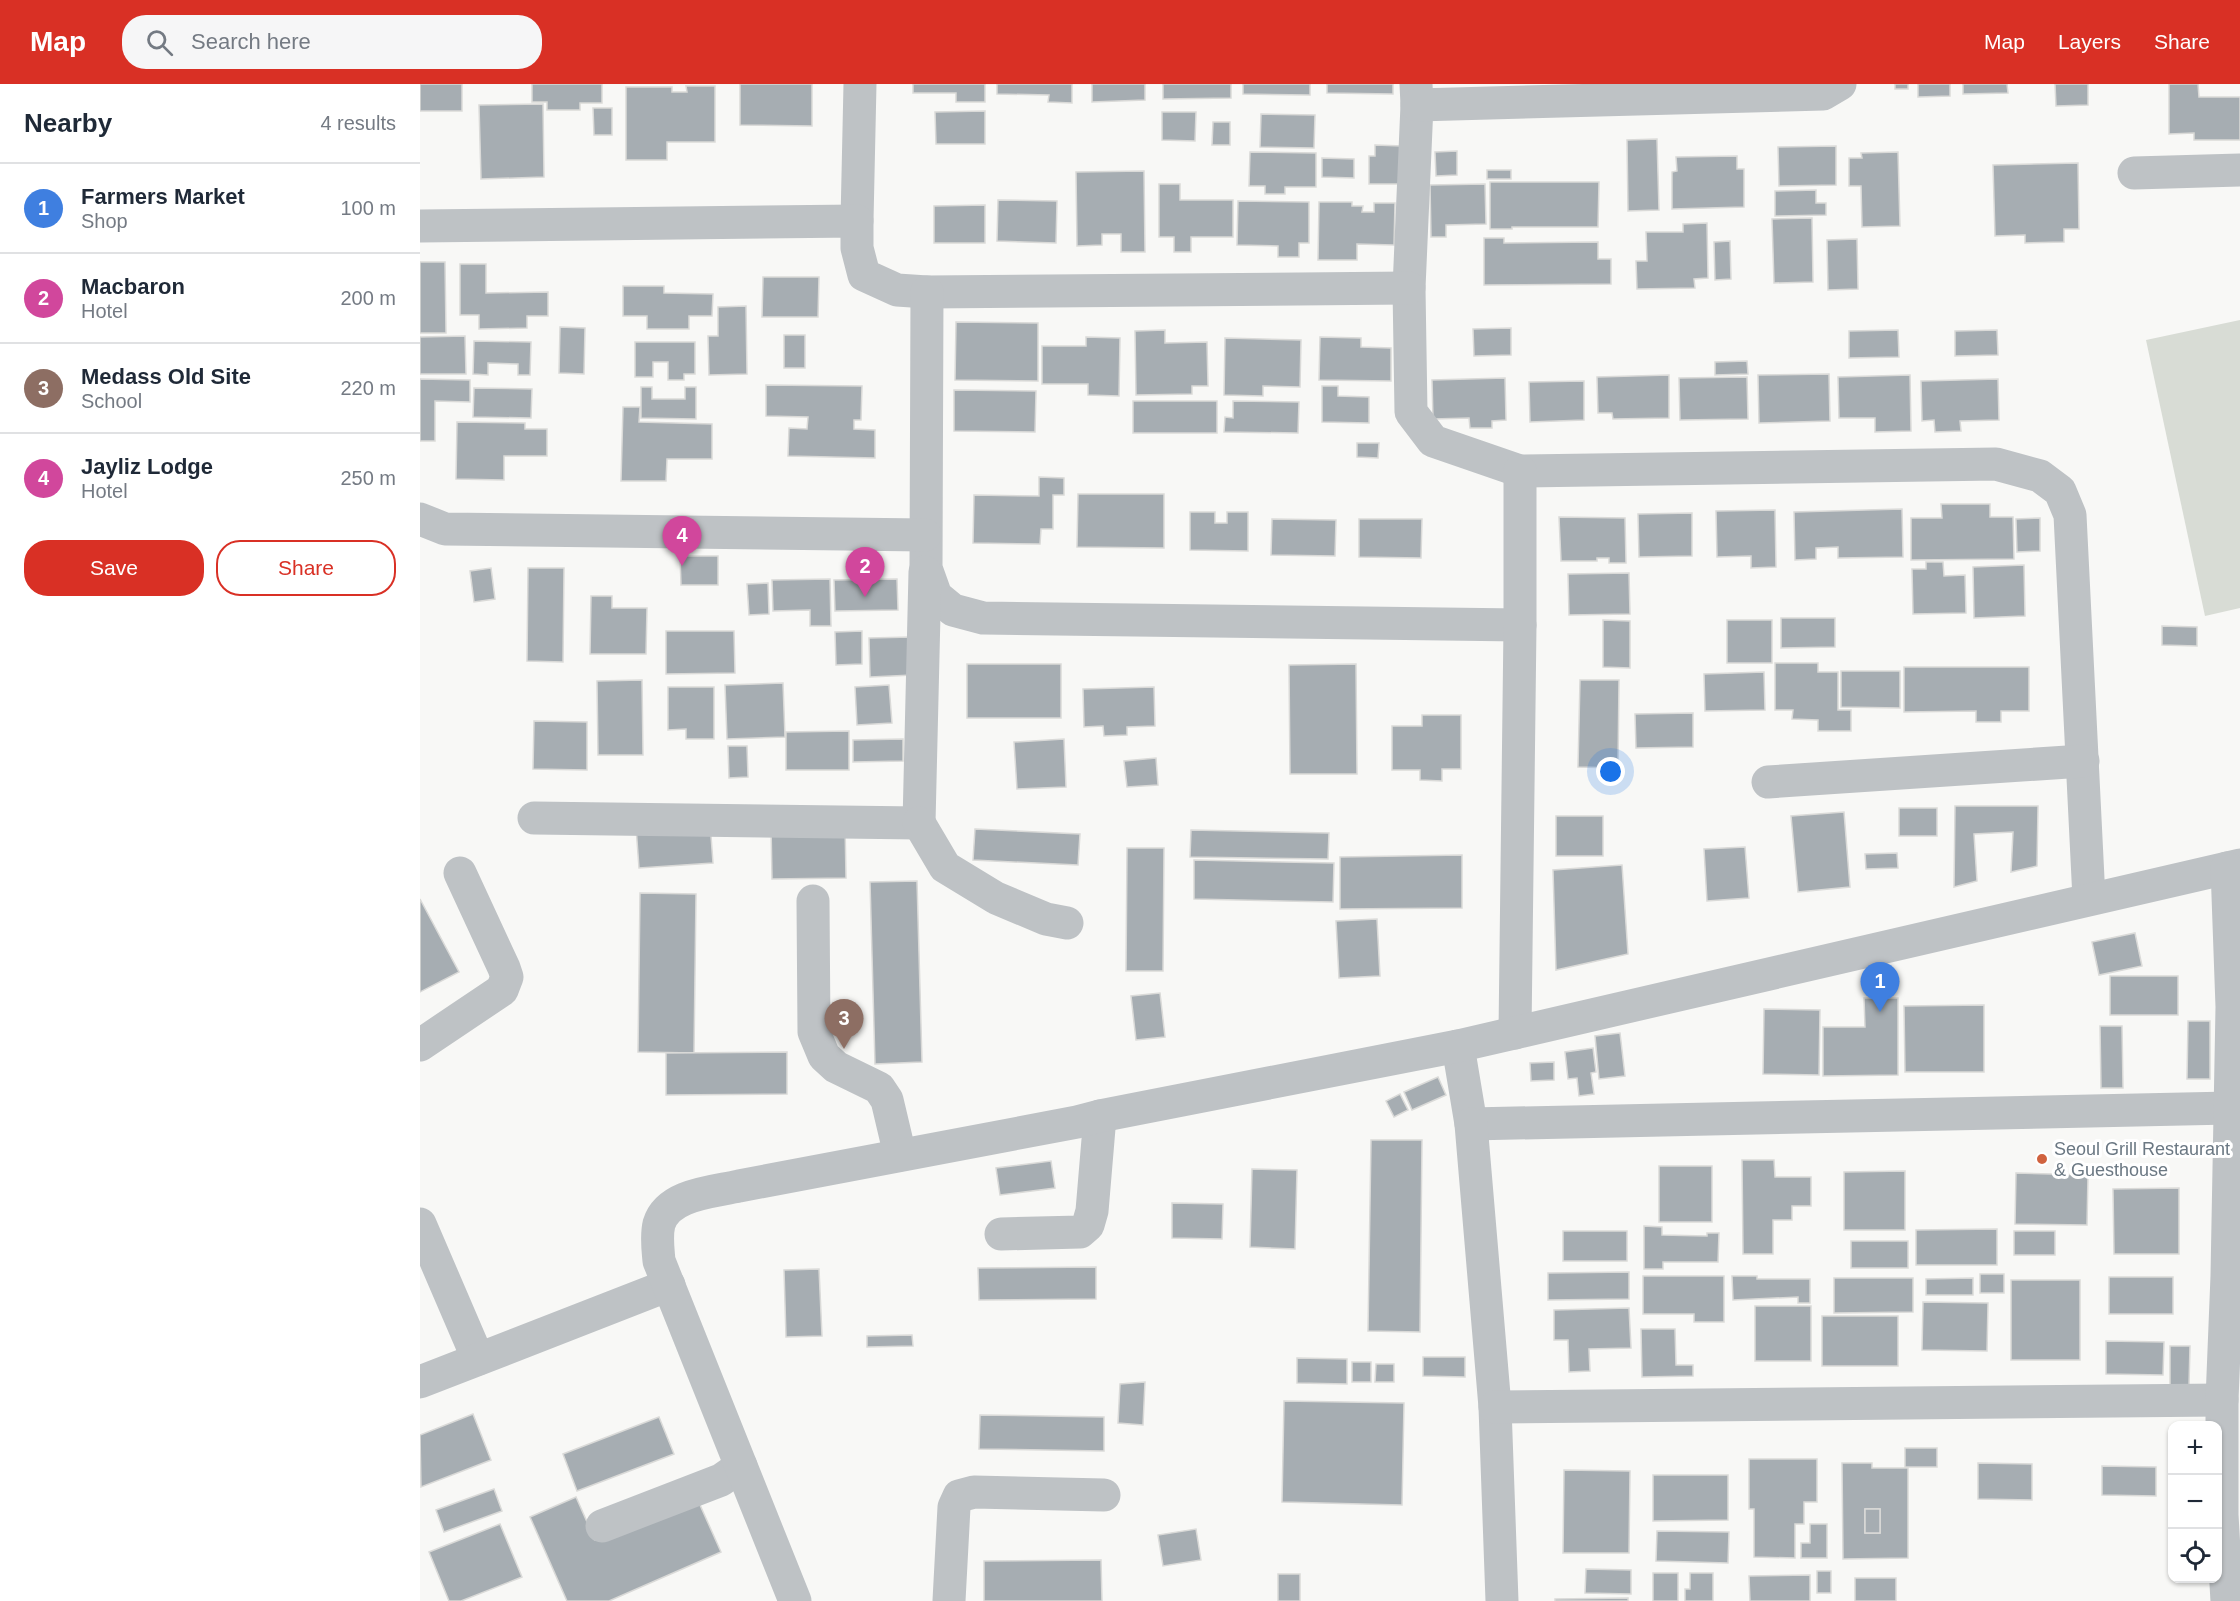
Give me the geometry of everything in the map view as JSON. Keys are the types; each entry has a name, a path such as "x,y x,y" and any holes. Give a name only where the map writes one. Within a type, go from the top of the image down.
{"street":[{"path":"860,84 857,248 864,275 897,290 927,292 1409,288"},
{"path":"1840,84 1823,94 1416,94 1409,288 1411,412 1433,441 1520,471 1996,464 2040,476 2060,492 2070,515 2088,899"},
{"path":"2134,173 2240,170"},
{"path":"420,226 857,221"},
{"path":"927,292 926,568 919,823 945,867 996,898 1046,919 1067,923"},
{"path":"1515,1033 1520,471"},
{"path":"420,519 445,529 925,535"},
{"path":"926,568 936,596 953,610 983,618 1520,625"},
{"path":"1768,782 2083,761"},
{"path":"534,818 919,823"},
{"path":"795,1601 659,1261 657,1234 664,1214 675,1203 739,1186 1458,1046 2234,866 2236,1007 2230,1108 2234,1276 2222,1400 2231,1515 2227,1601"},
{"path":"420,1045 502,990 506,982 504,968 460,873"},
{"path":"813,902 814,1032 824,1056 836,1066 879,1088 887,1100 900,1155"},
{"path":"1458,1046 1471,1124 1495,1407 1502,1601"},
{"path":"1471,1124 2230,1108"},
{"path":"1001,1234 1080,1232 1088,1225 1092,1211 1100,1116"},
{"path":"420,1224 478,1359"},
{"path":"420,1382 669,1285"},
{"path":"1495,1407 2222,1400"},
{"path":"602,1526 721,1480 741,1466"},
{"path":"949,1601 954,1507 959,1497 974,1492 1104,1495"}],"shaded area":[{"path":"2240,320 2240,608 2205,616 2146,340"}],"building":[{"path":"420,84 462,84 462,111 420,111"},
{"path":"532,84 602,84 602,103 580,103 580,110 547,110 547,102 532,102"},
{"path":"740,84 812,84 812,126 740,125"},
{"path":"913,84 985,84 985,102 956,102 956,93 913,93"},
{"path":"997,84 1072,84 1072,103 1048,102 1049,95 997,94"},
{"path":"1092,84 1145,84 1145,100 1092,102"},
{"path":"1163,84 1231,84 1231,98 1163,99"},
{"path":"1243,84 1310,84 1310,95 1243,94"},
{"path":"1327,84 1393,84 1393,94 1327,93"},
{"path":"1895,84 1908,84 1908,89 1895,89"},
{"path":"1918,84 1950,84 1950,96 1918,97"},
{"path":"1963,84 2007,84 2008,93 1963,94"},
{"path":"2055,84 2088,84 2088,105 2056,106"},
{"path":"2169,84 2198,84 2199,97 2240,97 2240,140 2194,140 2194,133 2169,134"},
{"path":"686,86 715,86 715,142 667,142 667,160 626,160 626,87 672,87 672,92 687,92"},
{"path":"543,104 544,177 481,179 479,105"},
{"path":"593,108 612,108 612,135 594,135"},
{"path":"985,111 985,144 936,144 935,112"},
{"path":"1162,112 1196,112 1195,141 1162,140"},
{"path":"1261,114 1315,115 1314,148 1260,147"},
{"path":"1213,122 1230,122 1230,145 1212,145"},
{"path":"1657,139 1659,210 1628,211 1627,140"},
{"path":"1375,145 1402,146 1402,184 1369,184 1369,156 1375,156"},
{"path":"1836,146 1836,185 1779,186 1778,147"},
{"path":"1457,151 1457,175 1436,176 1435,152"},
{"path":"1250,152 1316,153 1316,187 1285,187 1285,194 1265,194 1265,186 1249,186"},
{"path":"1898,152 1900,226 1862,227 1861,186 1849,186 1849,158 1862,158 1861,153"},
{"path":"1737,156 1737,169 1744,169 1744,207 1672,209 1672,172 1677,171 1676,157"},
{"path":"1322,158 1354,159 1354,178 1322,177"},
{"path":"2078,163 2079,229 2064,229 2064,242 2025,243 2025,235 1995,236 1993,165"},
{"path":"1487,170 1511,170 1511,179 1487,179"},
{"path":"1144,171 1145,252 1121,252 1121,234 1102,234 1102,245 1077,246 1076,172"},
{"path":"1490,182 1599,182 1598,227 1490,229"},
{"path":"1159,184 1180,184 1180,200 1233,200 1233,237 1191,237 1191,252 1174,252 1174,237 1159,237"},
{"path":"1485,184 1486,224 1446,225 1446,237 1431,237 1430,185"},
{"path":"1816,190 1816,203 1826,203 1826,215 1775,216 1775,191"},
{"path":"998,200 1057,201 1056,243 997,241"},
{"path":"1238,201 1309,202 1309,243 1299,243 1299,257 1278,257 1278,246 1237,245"},
{"path":"1319,202 1352,202 1352,206 1363,206 1362,212 1374,212 1374,203 1395,203 1394,245 1357,244 1357,260 1318,260"},
{"path":"985,205 985,243 934,243 934,206"},
{"path":"1812,218 1813,282 1774,283 1772,219"},
{"path":"1707,223 1708,278 1694,279 1695,288 1637,289 1636,261 1647,261 1646,232 1683,232 1683,224"},
{"path":"1484,238 1504,238 1504,243 1598,242 1598,259 1611,259 1611,284 1484,285"},
{"path":"1857,239 1858,289 1828,290 1827,240"},
{"path":"1730,241 1731,279 1715,280 1714,242"},
{"path":"420,262 445,262 446,333 420,333"},
{"path":"460,264 486,264 486,293 548,292 548,316 527,316 527,328 479,329 479,315 460,315"},
{"path":"763,277 819,277 818,317 762,317"},
{"path":"623,286 664,286 664,293 713,294 712,316 689,316 689,329 647,329 647,316 623,316"},
{"path":"746,306 747,374 709,375 708,336 718,336 718,307"},
{"path":"956,322 1038,323 1038,381 955,380"},
{"path":"560,327 585,328 584,374 559,373"},
{"path":"1511,328 1511,355 1474,356 1473,329"},
{"path":"1165,330 1165,343 1207,342 1208,386 1192,386 1192,394 1136,395 1135,331"},
{"path":"1898,330 1899,357 1849,358 1849,331"},
{"path":"1997,330 1998,355 1955,356 1955,331"},
{"path":"784,335 805,335 805,368 784,368"},
{"path":"465,336 466,374 420,374 420,337"},
{"path":"1086,337 1120,338 1119,396 1088,395 1088,384 1042,384 1042,346 1086,346"},
{"path":"1320,337 1361,338 1361,347 1391,348 1391,381 1319,380"},
{"path":"1225,338 1301,340 1300,387 1263,386 1263,396 1224,395"},
{"path":"474,341 531,342 530,375 518,375 518,364 488,363 488,375 473,374"},
{"path":"635,342 695,342 695,374 684,374 684,380 668,380 668,362 653,362 653,377 635,377"},
{"path":"1747,361 1748,374 1715,375 1715,362"},
{"path":"1829,374 1830,421 1759,423 1758,375"},
{"path":"1669,375 1669,418 1613,419 1612,413 1598,413 1597,377"},
{"path":"1910,375 1911,431 1875,432 1875,418 1839,418 1838,377"},
{"path":"1747,377 1748,419 1680,420 1679,378"},
{"path":"1505,378 1506,420 1492,421 1492,428 1470,428 1469,418 1433,419 1432,380"},
{"path":"420,379 470,380 470,402 435,401 435,441 420,441"},
{"path":"1998,379 1999,420 1960,421 1961,431 1935,432 1934,420 1922,421 1921,381"},
{"path":"1584,381 1584,420 1530,422 1529,382"},
{"path":"766,385 862,386 861,420 854,420 854,429 875,430 875,458 788,456 789,428 807,429 808,417 766,416"},
{"path":"1322,386 1338,386 1338,396 1369,397 1369,423 1322,422"},
{"path":"641,387 652,387 652,399 685,399 685,387 696,387 696,419 641,418"},
{"path":"474,388 532,389 531,418 473,417"},
{"path":"954,390 1036,391 1035,432 954,431"},
{"path":"1133,401 1217,401 1217,433 1133,433"},
{"path":"1233,401 1299,402 1298,433 1224,432 1225,417 1233,418"},
{"path":"623,407 640,407 639,422 712,424 712,459 667,459 666,481 621,481"},
{"path":"457,422 525,423 525,429 547,429 547,456 504,456 504,480 456,479"},
{"path":"1357,443 1379,443 1378,458 1357,457"},
{"path":"1039,477 1064,478 1064,495 1053,495 1053,529 1041,529 1040,544 973,543 974,495 1039,496"},
{"path":"1078,494 1164,494 1164,548 1077,547"},
{"path":"1941,504 1990,504 1990,517 2013,517 2014,559 1911,560 1911,518 1942,518"},
{"path":"1902,509 1903,557 1838,558 1838,547 1816,548 1816,559 1795,560 1794,512"},
{"path":"1775,510 1776,567 1751,568 1751,556 1717,557 1716,511"},
{"path":"1190,512 1215,512 1215,523 1227,523 1227,512 1248,512 1248,551 1190,550"},
{"path":"1692,513 1692,556 1639,557 1638,514"},
{"path":"1559,517 1625,518 1626,563 1609,563 1609,558 1597,558 1597,561 1561,561"},
{"path":"2040,518 2040,551 2017,552 2016,519"},
{"path":"1272,519 1336,520 1335,556 1271,555"},
{"path":"1359,519 1422,519 1421,558 1359,557"},
{"path":"680,556 718,556 718,585 681,585"},
{"path":"1926,562 1943,562 1944,576 1965,575 1966,613 1913,614 1912,569 1926,569"},
{"path":"2024,565 2025,616 1974,618 1973,567"},
{"path":"491,568 495,599 474,602 470,571"},
{"path":"528,568 564,568 563,662 527,661"},
{"path":"1629,573 1630,614 1569,615 1568,574"},
{"path":"830,579 831,626 810,626 810,610 773,611 772,580"},
{"path":"897,579 898,610 835,611 834,580"},
{"path":"768,583 769,614 749,615 747,584"},
{"path":"591,596 612,596 612,608 647,608 646,654 590,654"},
{"path":"1781,618 1835,618 1835,647 1781,648"},
{"path":"1603,620 1630,621 1630,668 1603,667"},
{"path":"1727,620 1772,620 1772,663 1727,663"},
{"path":"2162,626 2197,627 2197,646 2162,645"},
{"path":"666,631 734,631 735,673 666,674"},
{"path":"862,631 862,664 836,665 835,632"},
{"path":"911,637 913,675 870,677 869,638"},
{"path":"1775,663 1818,663 1818,672 1838,672 1838,710 1851,710 1851,731 1818,731 1818,720 1792,719 1793,710 1775,710"},
{"path":"967,664 1061,664 1061,718 967,718"},
{"path":"1356,664 1357,774 1290,774 1289,665"},
{"path":"1904,667 2029,667 2029,711 2001,711 2001,722 1976,722 1976,711 1904,712"},
{"path":"1841,671 1900,671 1900,708 1841,707"},
{"path":"1764,672 1765,710 1705,711 1704,674"},
{"path":"642,680 643,755 598,755 597,681"},
{"path":"1580,680 1619,680 1618,768 1578,767"},
{"path":"783,683 785,737 727,739 725,685"},
{"path":"889,685 892,723 857,725 855,687"},
{"path":"668,687 714,687 714,739 686,739 686,729 668,730"},
{"path":"1154,687 1155,726 1127,727 1127,735 1104,736 1103,726 1084,727 1083,689"},
{"path":"1693,713 1693,747 1636,748 1635,714"},
{"path":"1422,715 1461,715 1461,769 1442,769 1442,781 1420,780 1420,770 1392,770 1392,726 1422,726"},
{"path":"534,721 587,722 587,770 533,769"},
{"path":"849,731 849,770 786,770 786,732"},
{"path":"903,739 903,761 853,762 853,740"},
{"path":"1064,739 1066,787 1017,789 1014,742"},
{"path":"728,746 747,746 748,777 729,778"},
{"path":"1156,758 1158,785 1127,787 1124,761"},
{"path":"1955,806 2038,806 2037,866 2011,872 2013,832 1974,834 1977,881 1954,887"},
{"path":"1899,808 1937,808 1937,836 1899,836"},
{"path":"1844,812 1850,887 1798,892 1791,816"},
{"path":"1556,816 1603,816 1603,856 1556,856"},
{"path":"710,822 713,863 639,868 636,827"},
{"path":"845,823 846,878 772,879 771,825"},
{"path":"975,829 1080,834 1078,865 973,860"},
{"path":"1191,830 1329,833 1328,859 1190,857"},
{"path":"1745,847 1749,898 1707,901 1704,849"},
{"path":"1127,848 1164,848 1163,971 1126,971"},
{"path":"1897,853 1898,868 1866,869 1865,854"},
{"path":"1462,855 1462,908 1340,909 1340,857"},
{"path":"1194,860 1334,863 1333,902 1194,899"},
{"path":"1622,865 1628,954 1556,970 1553,870"},
{"path":"917,881 922,1062 875,1064 870,882"},
{"path":"640,893 696,894 694,1053 638,1052"},
{"path":"420,899 459,972 420,992"},
{"path":"1377,919 1380,976 1339,978 1336,921"},
{"path":"2135,933 2142,966 2099,975 2092,942"},
{"path":"2110,976 2178,976 2178,1015 2110,1015"},
{"path":"1160,993 1165,1037 1136,1040 1131,996"},
{"path":"1864,998 1898,998 1898,1075 1823,1076 1823,1027 1865,1027"},
{"path":"1984,1005 1984,1072 1905,1072 1904,1006"},
{"path":"1764,1009 1820,1010 1819,1075 1763,1074"},
{"path":"2188,1021 2210,1021 2210,1079 2187,1079"},
{"path":"2100,1026 2122,1026 2123,1088 2101,1088"},
{"path":"1620,1033 1625,1076 1599,1079 1595,1036"},
{"path":"1593,1048 1596,1072 1591,1073 1594,1094 1579,1096 1577,1078 1568,1079 1565,1052"},
{"path":"787,1052 787,1094 666,1095 666,1053"},
{"path":"1554,1062 1554,1080 1531,1081 1530,1063"},
{"path":"1438,1077 1446,1095 1412,1110 1404,1092"},
{"path":"1400,1094 1408,1110 1394,1117 1386,1101"},
{"path":"1371,1140 1422,1140 1420,1332 1368,1331"},
{"path":"1742,1160 1774,1160 1775,1177 1811,1177 1811,1206 1792,1206 1792,1220 1773,1220 1773,1254 1743,1254"},
{"path":"1051,1161 1055,1188 1000,1195 996,1168"},
{"path":"1659,1166 1712,1166 1712,1222 1659,1222"},
{"path":"1252,1169 1297,1170 1295,1249 1250,1247"},
{"path":"1905,1171 1905,1230 1844,1230 1844,1172"},
{"path":"2016,1173 2088,1175 2087,1225 2015,1224"},
{"path":"2179,1188 2179,1254 2114,1254 2113,1189"},
{"path":"1172,1203 1223,1204 1222,1239 1172,1238"},
{"path":"1644,1226 1662,1227 1662,1235 1707,1236 1707,1233 1719,1233 1718,1262 1663,1262 1663,1269 1644,1269"},
{"path":"1997,1229 1997,1265 1916,1265 1916,1230"},
{"path":"1563,1231 1627,1231 1627,1261 1563,1261"},
{"path":"2014,1231 2055,1231 2055,1255 2014,1255"},
{"path":"1851,1241 1908,1241 1908,1268 1851,1268"},
{"path":"1096,1267 1096,1299 979,1300 978,1268"},
{"path":"819,1269 822,1336 786,1337 784,1270"},
{"path":"1629,1272 1629,1299 1548,1300 1548,1273"},
{"path":"1980,1274 2004,1274 2004,1293 1980,1293"},
{"path":"1643,1276 1724,1276 1724,1322 1694,1322 1694,1314 1643,1314"},
{"path":"1732,1276 1757,1276 1757,1279 1810,1279 1810,1303 1798,1303 1798,1297 1733,1300"},
{"path":"2109,1277 2173,1277 2173,1314 2109,1314"},
{"path":"1834,1278 1913,1278 1913,1312 1834,1313"},
{"path":"1973,1278 1973,1295 1926,1295 1926,1279"},
{"path":"2011,1280 2080,1280 2080,1360 2011,1360"},
{"path":"1923,1302 1988,1303 1987,1351 1922,1350"},
{"path":"1755,1306 1811,1306 1811,1361 1755,1361"},
{"path":"1629,1308 1631,1348 1589,1349 1590,1371 1569,1372 1568,1340 1554,1340 1554,1310"},
{"path":"1822,1316 1898,1316 1898,1366 1822,1366"},
{"path":"1641,1329 1675,1329 1676,1365 1693,1365 1693,1376 1642,1377"},
{"path":"912,1335 913,1346 867,1347 867,1336"},
{"path":"2106,1341 2164,1342 2163,1375 2106,1374"},
{"path":"2170,1346 2190,1346 2189,1385 2170,1385"},
{"path":"1423,1357 1465,1357 1465,1377 1423,1376"},
{"path":"1297,1358 1347,1359 1347,1384 1297,1383"},
{"path":"1352,1362 1371,1362 1371,1382 1352,1382"},
{"path":"1376,1364 1394,1364 1394,1382 1375,1382"},
{"path":"1145,1382 1143,1425 1118,1423 1120,1384"},
{"path":"1284,1401 1404,1403 1402,1505 1282,1502"},
{"path":"473,1414 491,1460 421,1487 420,1435"},
{"path":"980,1415 1104,1417 1104,1451 979,1449"},
{"path":"659,1417 674,1454 577,1491 563,1454"},
{"path":"1905,1448 1937,1448 1937,1467 1905,1467"},
{"path":"1749,1459 1817,1459 1817,1502 1804,1502 1804,1524 1795,1524 1795,1558 1754,1557 1754,1509 1749,1509"},
{"path":"1842,1463 1872,1463 1872,1468 1908,1468 1908,1558 1843,1559","holes":["1865,1509 1880,1509 1880,1533 1865,1533"]},
{"path":"1978,1463 2032,1464 2032,1500 1978,1499"},
{"path":"2102,1466 2156,1467 2156,1496 2102,1495"},
{"path":"1564,1470 1630,1471 1629,1553 1563,1553"},
{"path":"1653,1475 1728,1475 1728,1520 1653,1521"},
{"path":"494,1489 502,1511 444,1532 436,1510"},
{"path":"696,1496 721,1552 609,1601 567,1601 530,1517 576,1497 595,1540"},
{"path":"1865,1509 1880,1509 1880,1533 1865,1533"},
{"path":"500,1524 522,1577 461,1601 449,1601 429,1552"},
{"path":"1810,1524 1827,1524 1827,1558 1801,1558 1801,1543 1810,1543"},
{"path":"1196,1529 1201,1560 1163,1566 1158,1535"},
{"path":"1657,1531 1729,1532 1728,1563 1656,1561"},
{"path":"1101,1560 1102,1601 984,1601 984,1561"},
{"path":"1586,1569 1631,1570 1631,1594 1585,1593"},
{"path":"1817,1571 1831,1571 1831,1593 1817,1593"},
{"path":"1653,1573 1678,1573 1678,1601 1653,1601"},
{"path":"1690,1573 1713,1573 1713,1601 1685,1601 1685,1589 1690,1589"},
{"path":"1278,1574 1300,1574 1300,1601 1278,1601"},
{"path":"1810,1575 1810,1601 1750,1601 1749,1576"},
{"path":"1855,1578 1896,1578 1896,1601 1855,1601"},
{"path":"1628,1598 1628,1601 1555,1601 1555,1599"}],"place":[{"name":"Jayliz Lodge","path":"682,566"},
{"name":"Macbaron","path":"865,597"},
{"name":"Farmers Market","path":"1880,1012"},
{"name":"Medass Old Site","path":"844,1049"},
{"name":"Seoul Grill Restaurant & Guesthouse","path":"2042,1159"}]}
